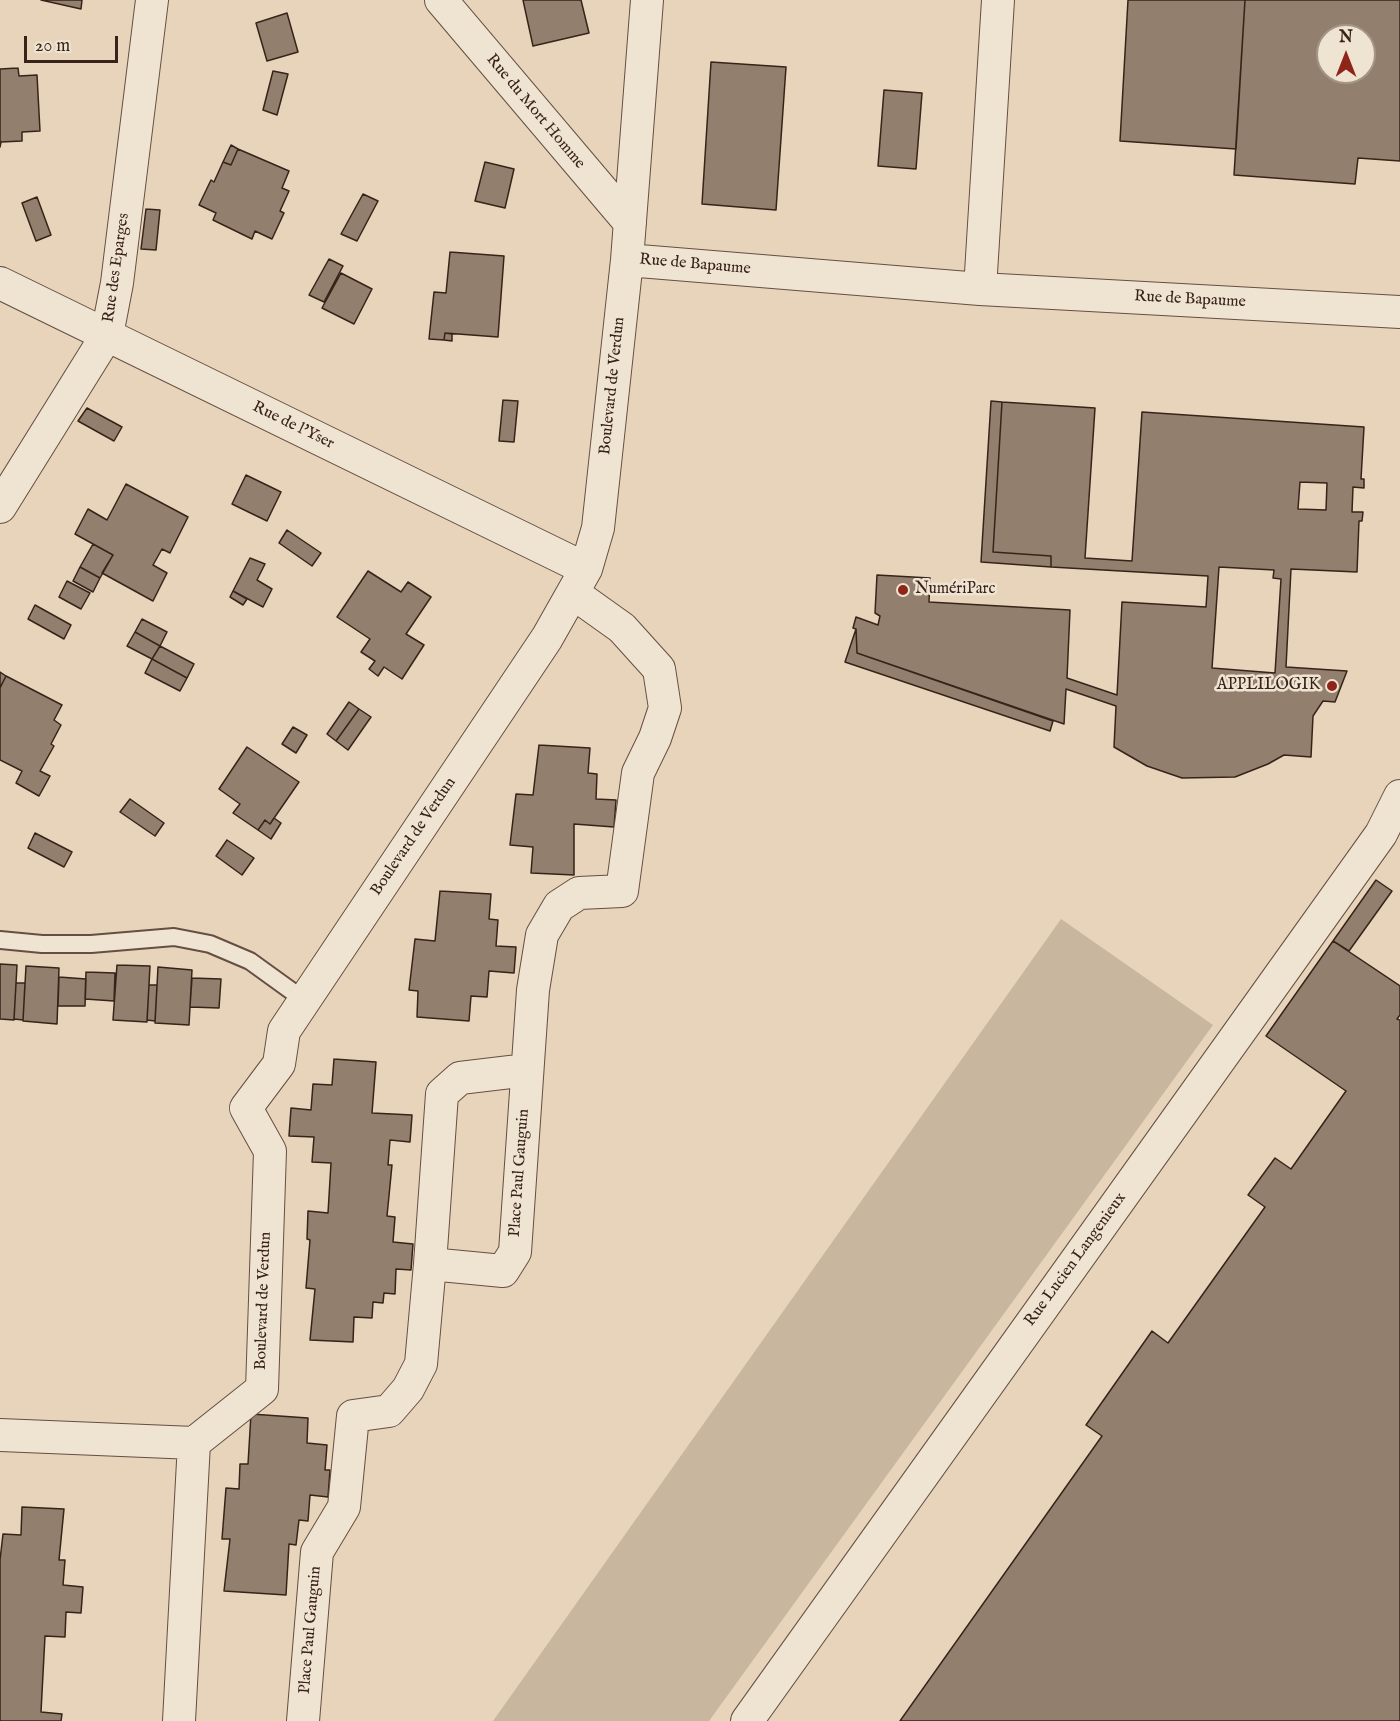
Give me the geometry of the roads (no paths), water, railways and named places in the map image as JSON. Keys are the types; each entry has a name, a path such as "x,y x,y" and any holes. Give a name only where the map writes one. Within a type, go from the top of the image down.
{"street":[{"name":"Rue des Eparges","path":"0,507 107,335 117,283 152,0"},
{"name":"Rue du Mort Homme","path":"441,0 630,223"},
{"name":"Boulevard de Verdun","path":"194,1443 261,1389 270,1151 246,1108 279,1064 284,1031 548,638 579,581 598,528 627,260 647,0"},
{"path":"980,289 998,0"},
{"name":"Rue de Bapaume","path":"627,260 980,289 1400,312"},
{"name":"Rue de l'Yser","path":"0,283 107,335 579,581"},
{"name":"Place Paul Gauguin","path":"430,1264 503,1271 515,1252 533,990 542,935 559,906 579,893 622,891 638,773 655,738 665,708 659,669 579,581"},
{"name":"Rue Lucien Langenieux","path":"747,1721 1381,834 1400,796"},
{"name":"Place Paul Gauguin","path":"303,1721 317,1552 344,1507 353,1416 389,1411 408,1389 421,1364 442,1094 460,1078 527,1070"},
{"path":"0,1435 194,1443 179,1721"}],"lane":[{"path":"0,940 42,945 91,945 174,937 210,944 249,961 304,1000"}],"place":[{"name":"NumériParc","path":"903,590"},
{"name":"APPLILOGIK","path":"1332,686"}]}
